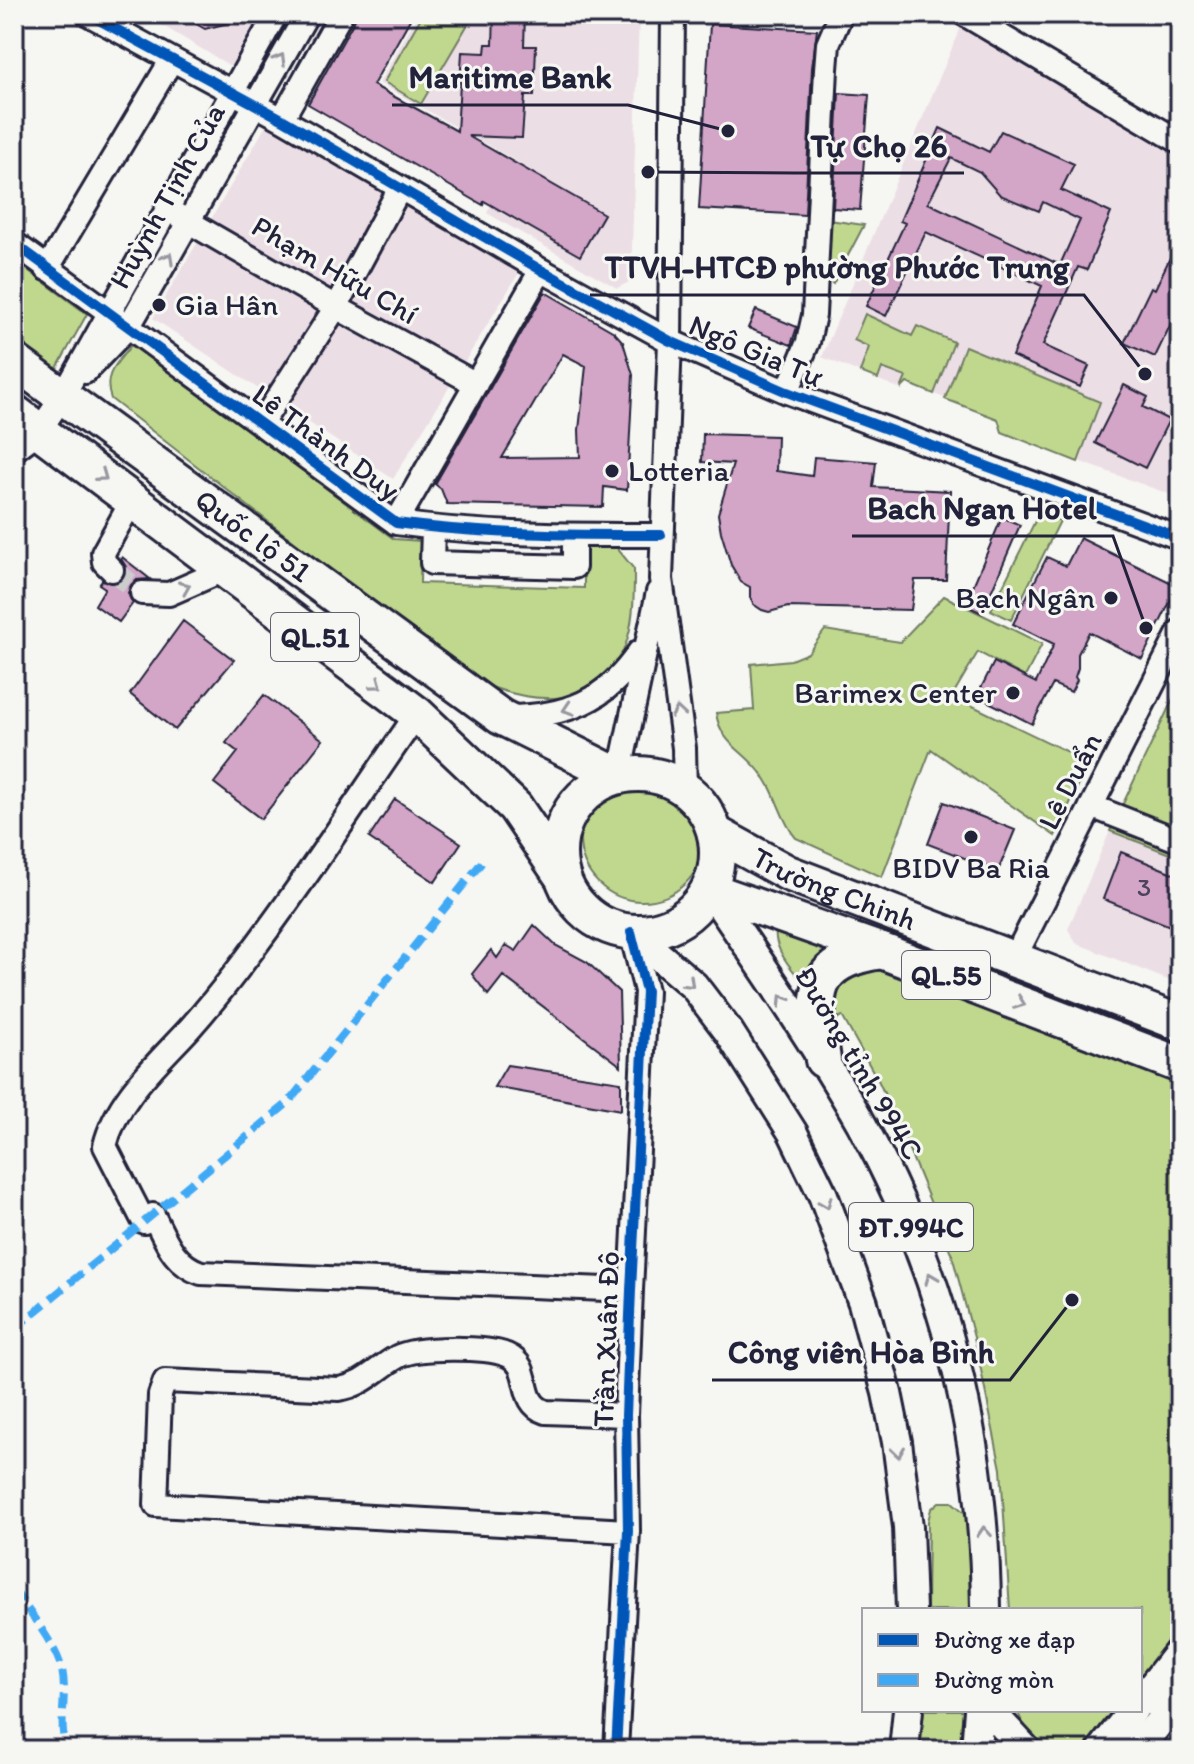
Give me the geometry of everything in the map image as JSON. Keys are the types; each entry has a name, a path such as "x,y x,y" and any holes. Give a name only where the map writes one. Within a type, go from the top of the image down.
{"highway":[{"name":"Quốc lộ 51","path":"14,361 501,717 619,776"},
{"name":"Quốc lộ 51","path":"22,431 133,499 417,714 515,807 561,875"},
{"path":"619,776 654,776 685,790 707,814 715,833 717,852 710,890 698,905 668,927 631,932 595,920 574,900 561,875 559,843 569,813 590,790 619,776"},
{"name":"Trường Chinh","path":"715,833 788,873 1180,1023"},
{"name":"Trường Chinh","path":"710,890 882,951 1180,1065"},
{"path":"823,1060 816,1008 819,988 832,968 855,955 882,951"}],"main road":[{"name":"Đường tỉnh 994C","path":"710,890 823,1060 861,1124 908,1219 938,1301 967,1406 983,1526 986,1608"},
{"name":"ĐT.994C","path":"631,932 694,986 729,1032 793,1133 823,1195 863,1303 897,1442 908,1527 911,1608"},
{"path":"1142,1699 1180,1651"},
{"path":"1137,1750 1180,1696"},
{"path":"904,1750 908,1712"},
{"path":"976,1750 979,1712"},
{"path":"991,1712 1026,1750"},
{"path":"1102,1750 1131,1712"}],"street":[{"name":"Ngô Gia Tự","path":"88,14 282,119 541,270 670,341 787,392 1180,538"},
{"name":"Huỳnh Tịnh Của","path":"63,396 276,14"},
{"name":"Huỳnh Tịnh Của","path":"22,431 63,396 129,326 307,14"},
{"path":"282,119 341,14"},
{"path":"673,14 670,341 661,579 684,748 685,790"},
{"path":"787,392 808,342 814,315 828,44 841,14"},
{"path":"964,14 1180,142"},
{"path":"47,269 171,61"},
{"path":"261,424 336,307 400,188"},
{"name":"Phạm Hữu Chí","path":"165,209 476,384"},
{"name":"Lê Thành Duy","path":"14,243 396,523 433,528 574,535 661,535"},
{"path":"396,523 541,270"},
{"path":"112,570 104,562 103,553 133,499"},
{"path":"433,528 432,563 574,567 574,535"},
{"path":"142,593 169,594 226,569"},
{"path":"619,776 661,579"},
{"name":"Lê Duẩn","path":"1014,959 1180,631"},
{"path":"501,717 551,714 584,704 609,688 627,670 646,641"},
{"path":"417,714 301,884 240,967 145,1077 113,1123 105,1146 148,1219 176,1258 182,1265 201,1273 631,1290"},
{"path":"1091,806 1180,841"},
{"name":"Trần Xuân Độ","path":"616,1750 628,1531 626,1415 646,991 631,932"},
{"path":"626,1415 546,1412 535,1408 521,1366 514,1359 493,1351 410,1352 398,1356 363,1382 339,1389 165,1381 161,1386 156,1505 628,1531"}],"shaded area":[{"path":"143,14 263,14 232,67"},
{"path":"418,14 639,14 631,281 617,288 487,213 514,160 379,83"},
{"path":"963,22 1180,156 1180,498 1002,433 997,419 907,383 901,389 822,357"},
{"path":"267,124 520,271 393,479 153,318"},
{"path":"1110,831 1180,858 1180,985 1076,943 1068,929"}],"green space":[{"path":"423,14 451,14 468,24 421,104 384,82"},
{"path":"829,220 864,225 833,284 828,280"},
{"path":"14,260 87,314 56,370 14,338"},
{"path":"865,314 912,336 917,326 954,342 934,394 907,383 901,389 906,377 882,368 878,379 860,372 869,347 854,340"},
{"path":"132,344 394,539 421,541 420,583 584,588 584,544 617,548 634,569 630,629 617,663 601,681 582,692 560,697 513,693 466,676 111,399 110,376"},
{"path":"965,346 1100,402 1078,462 1002,432 998,419 945,399"},
{"path":"1040,511 1060,521 1011,620 991,610"},
{"path":"944,596 1042,644 1025,677 978,652 952,696 1089,762 1055,836 931,749 882,877 796,838 766,779 727,739 716,713 754,710 751,664 791,660 808,653 825,630 900,642"},
{"path":"1180,684 1180,858 1110,831"},
{"path":"642,777 666,782 686,795 699,815 704,839 699,863 686,883 666,896 642,901 618,896 598,883 585,863 580,839 585,815 598,795 618,782"},
{"path":"777,927 841,939 805,983 779,949"},
{"path":"865,956 1180,1079 1180,1634 1142,1684 1142,1608 1010,1608 1001,1469 976,1345 952,1255 879,1082 842,1016 833,1021 828,980"},
{"path":"939,1502 952,1502 965,1513 969,1534 970,1608 927,1608 928,1521 931,1509"},
{"path":"921,1712 963,1712 959,1750 917,1750"},
{"path":"1018,1712 1120,1712 1097,1740 1082,1750 1051,1747 1037,1739"}],"building":[{"path":"179,14 244,14 244,19 205,29"},
{"path":"358,14 413,14 373,85 457,131 462,52 485,53 486,44 493,44 494,14 525,14 524,46 536,46 534,96 525,96 522,138 468,136 604,214 580,256 484,201 483,205 308,104"},
{"path":"710,24 817,30 812,68 805,215 699,209"},
{"path":"839,93 869,95 860,210 833,208"},
{"path":"940,128 989,152 1001,131 1074,164 1061,190 1111,213 1087,270 1078,267 1043,345 1089,366 1080,387 1012,356 1042,286 926,232 886,316 866,306 905,223 900,221","holes":["951,158 980,172 1000,195 1039,211 1043,202 1080,220 1060,265 928,203"]},
{"path":"1180,237 1180,305 1155,357 1124,343"},
{"path":"545,292 614,332 623,342 633,375 627,490 604,487 603,507 447,504 441,489 435,484","holes":["563,354 586,366 579,430 580,457 502,458"]},
{"path":"756,310 797,327 791,345 748,328"},
{"path":"1124,385 1148,397 1143,407 1169,420 1145,468 1095,443"},
{"path":"703,434 777,436 776,471 812,476 814,457 876,462 873,487 950,491 946,580 915,580 911,610 788,607 769,612 762,610 753,604 750,587 741,582 731,565 721,532 718,514 733,464 702,462"},
{"path":"1002,517 1020,525 982,613 965,605"},
{"path":"1080,538 1178,586 1142,659 1089,632 1078,654 1077,680 1071,692 1053,684 1032,724 977,696 994,662 1036,683 1054,644 1013,624 1047,557 1066,566"},
{"path":"122,557 150,579 136,580 131,585 128,593 133,603 119,622 95,605 105,588 99,584 102,580 115,584 122,579 126,567"},
{"path":"183,621 234,660 175,730 130,694"},
{"path":"264,695 323,740 261,819 214,783 238,752 226,743"},
{"path":"395,799 461,843 435,882 369,838"},
{"name":"BIDV Ba Ria","path":"944,802 1015,830 998,871 928,844"},
{"path":"1121,852 1180,876 1180,930 1103,899"},
{"path":"534,925 555,945 587,962 619,992 621,1066 503,976 488,995 472,974 491,950 497,958 506,945 516,951"},
{"path":"507,1065 621,1082 621,1110 494,1087"}],"tunnel":[{"path":"112,570 142,593"}],"marked path":[{"path":"14,1329 288,1103 486,857"},
{"path":"14,1589 59,1660 64,1680 63,1731 67,1750"}],"cycle path":[{"path":"88,14 282,119 541,270 670,341 787,392 1180,538"},
{"path":"14,243 396,523 495,532 661,535"},
{"path":"616,1750 628,1531 626,1415 646,991 631,932"}],"place":[{"name":"Maritime Bank","path":"728,131"},
{"name":"Tự Chọ 26","path":"648,172"},
{"name":"Gia Hân","path":"159,305"},
{"name":"TTVH-HTCĐ phường Phước Trung","path":"1145,374"},
{"name":"Lotteria","path":"612,471"},
{"name":"Bạch Ngân","path":"1111,598"},
{"name":"Bach Ngan Hotel","path":"1146,628"},
{"name":"Barimex Center","path":"1013,693"},
{"name":"BIDV Ba Ria","path":"971,837"},
{"name":"Công viên Hòa Bình","path":"1072,1300"}]}
